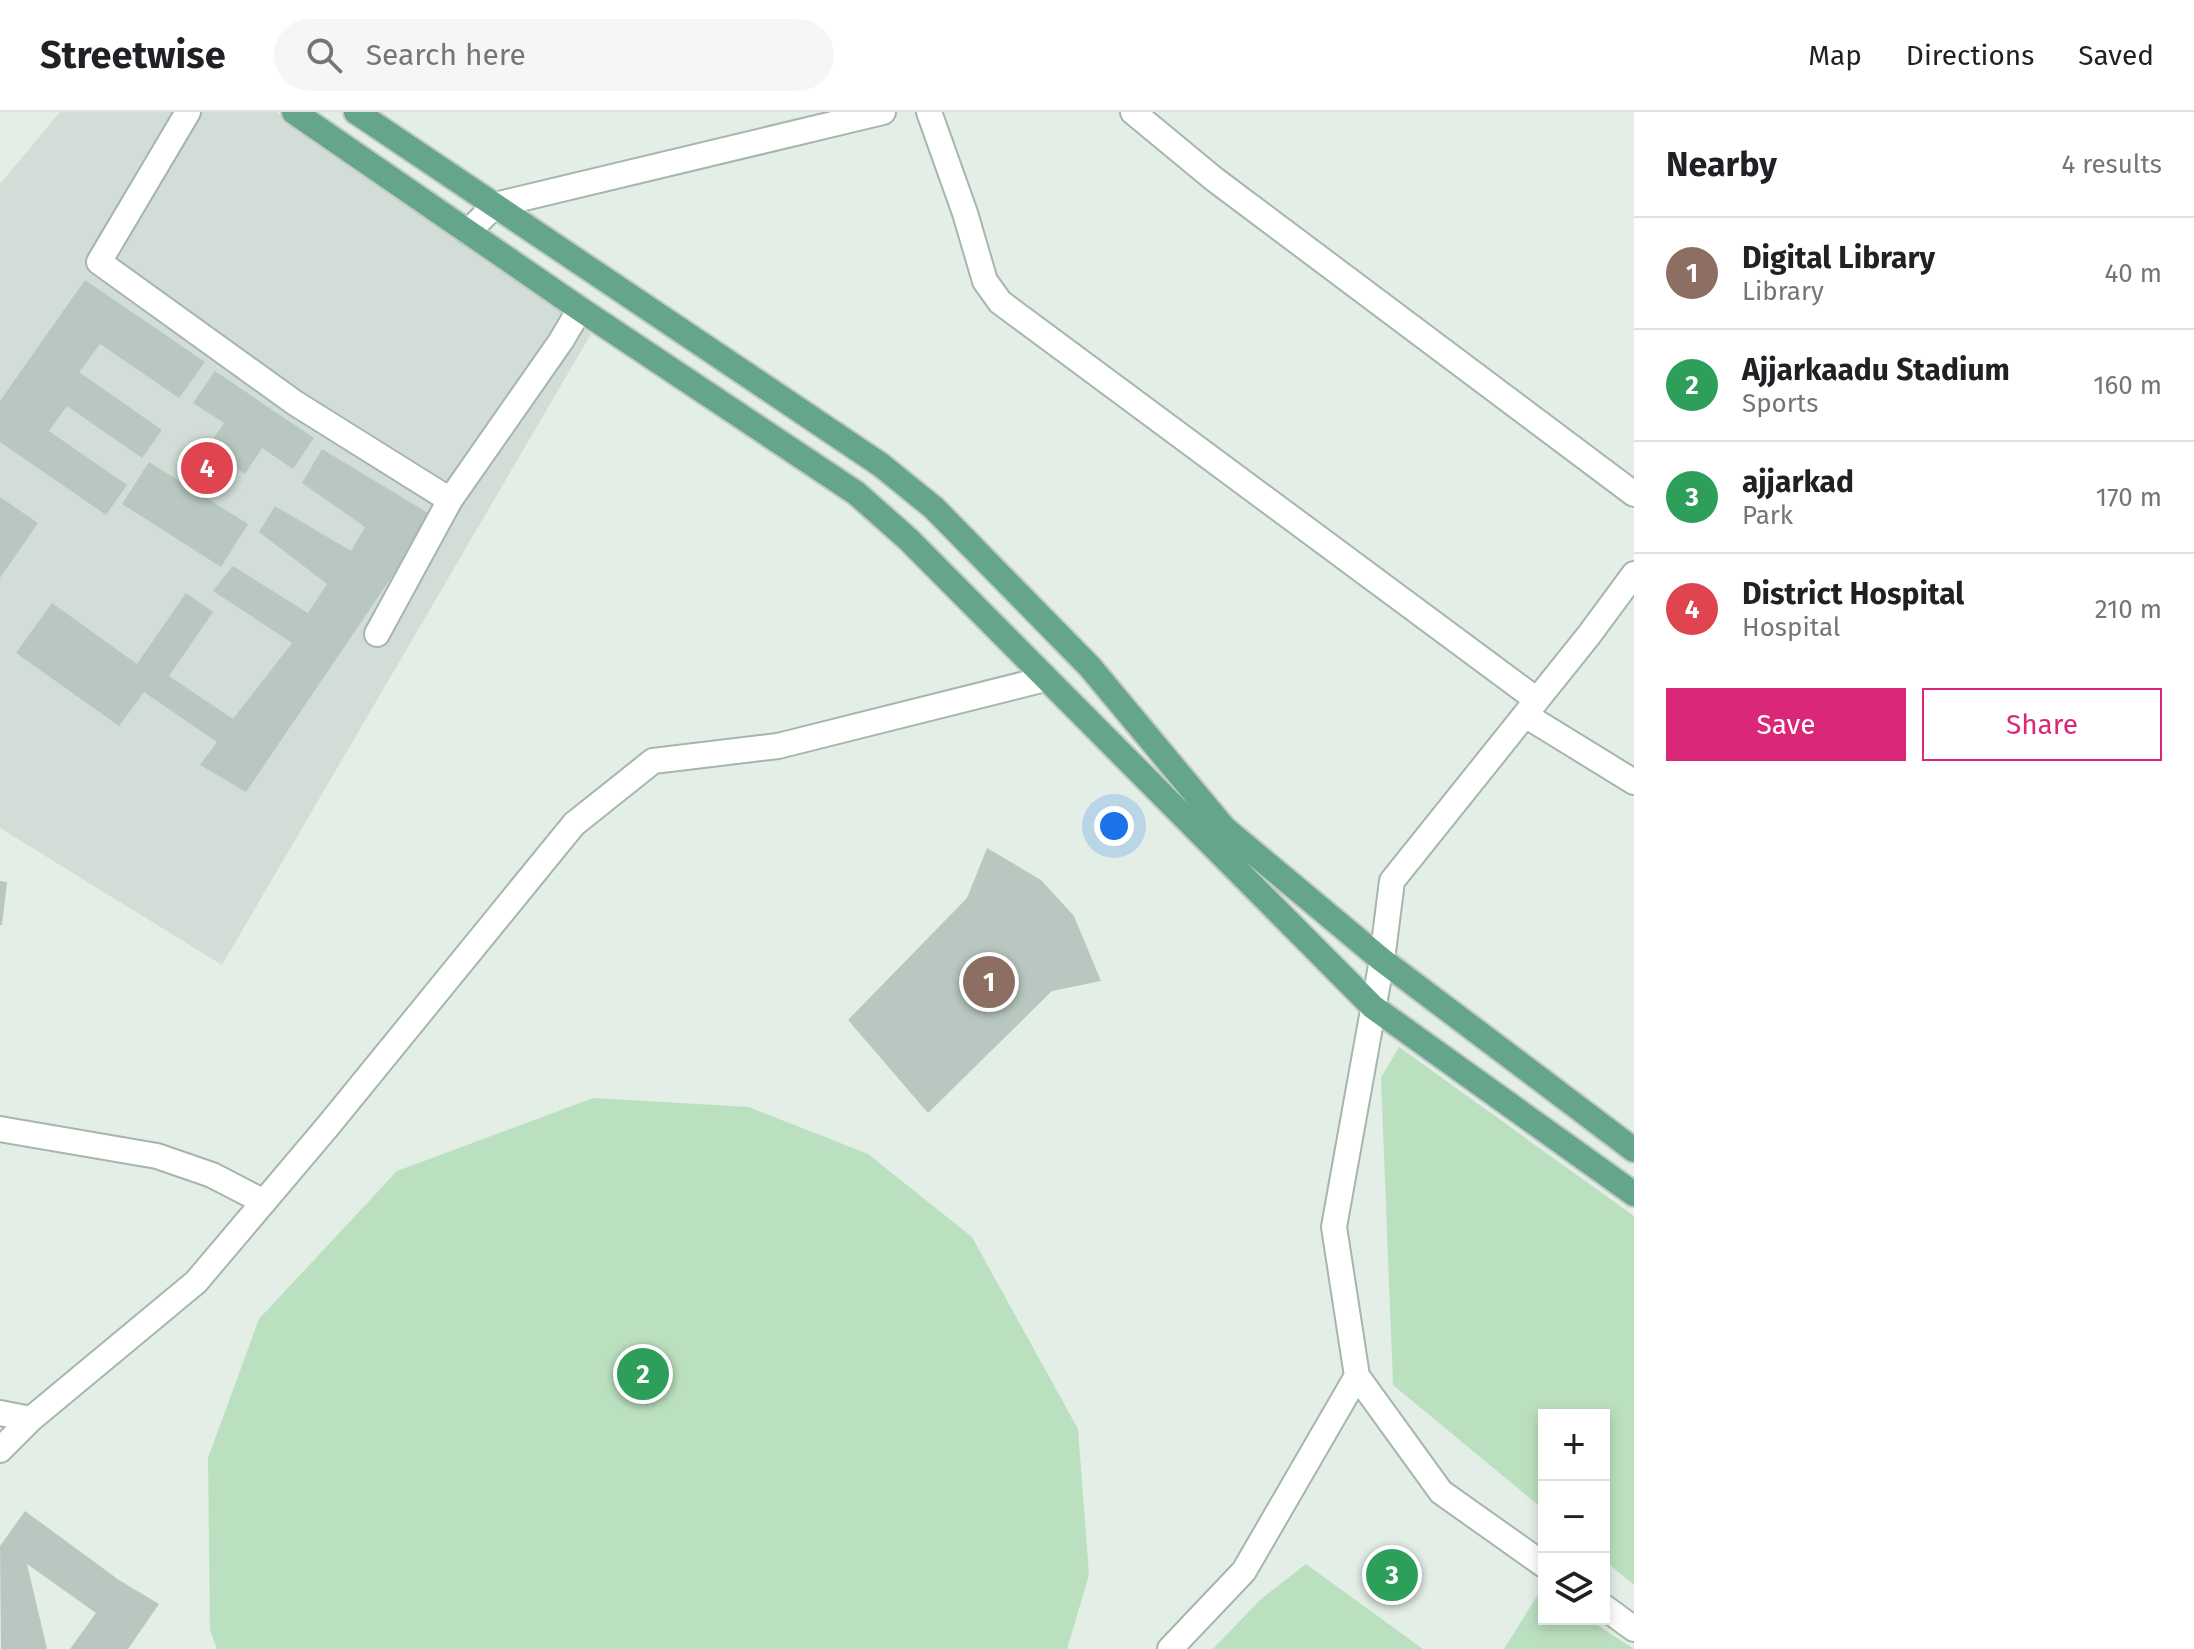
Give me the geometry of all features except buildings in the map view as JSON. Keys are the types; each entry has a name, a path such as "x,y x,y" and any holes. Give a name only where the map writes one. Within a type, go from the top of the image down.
{"main road":[{"path":"294,112 580,309 856,493 908,539 1373,1007 1634,1194"},
{"path":"356,112 881,465 934,508 1090,667 1224,828 1382,960 1634,1150"}],"street":[{"path":"188,112 99,262 295,403 450,500"},
{"path":"468,232 495,205 883,112"},
{"path":"929,112 965,213 985,281 1000,302 1531,708 1634,782"},
{"path":"1133,112 1214,179 1634,494"},
{"path":"377,634 450,500 580,309"},
{"path":"1538,1561 1441,1492 1357,1376 1334,1227 1382,960 1392,881 1589,635 1634,574"},
{"path":"0,1450 31,1419 196,1282 574,824 653,761 778,746 1045,679"},
{"path":"0,1129 157,1156 212,1175 264,1202"},
{"path":"1170,1649 1244,1571 1357,1376"},
{"path":"0,1413 31,1419"},
{"path":"1610,1611 1634,1629"}],"shaded area":[{"path":"60,112 277,112 591,334 222,965 0,828 0,184"}],"green space":[{"path":"1399,1047 1634,1216 1634,1585 1610,1565 1610,1409 1538,1409 1538,1505 1393,1385 1381,1078"},
{"path":"593,1098 749,1107 868,1154 972,1237 1078,1429 1089,1575 1067,1649 217,1649 210,1630 208,1458 259,1319 397,1171"},
{"path":"1306,1564 1423,1649 1213,1649 1261,1599"},
{"path":"1538,1594 1538,1625 1597,1625 1634,1649 1504,1649"}],"place":[{"name":"District Hospital","path":"207,468"},
{"name":"Digital Library","path":"989,982"},
{"name":"Ajjarkaadu Stadium","path":"643,1374"},
{"name":"ajjarkad","path":"1392,1575"}]}
